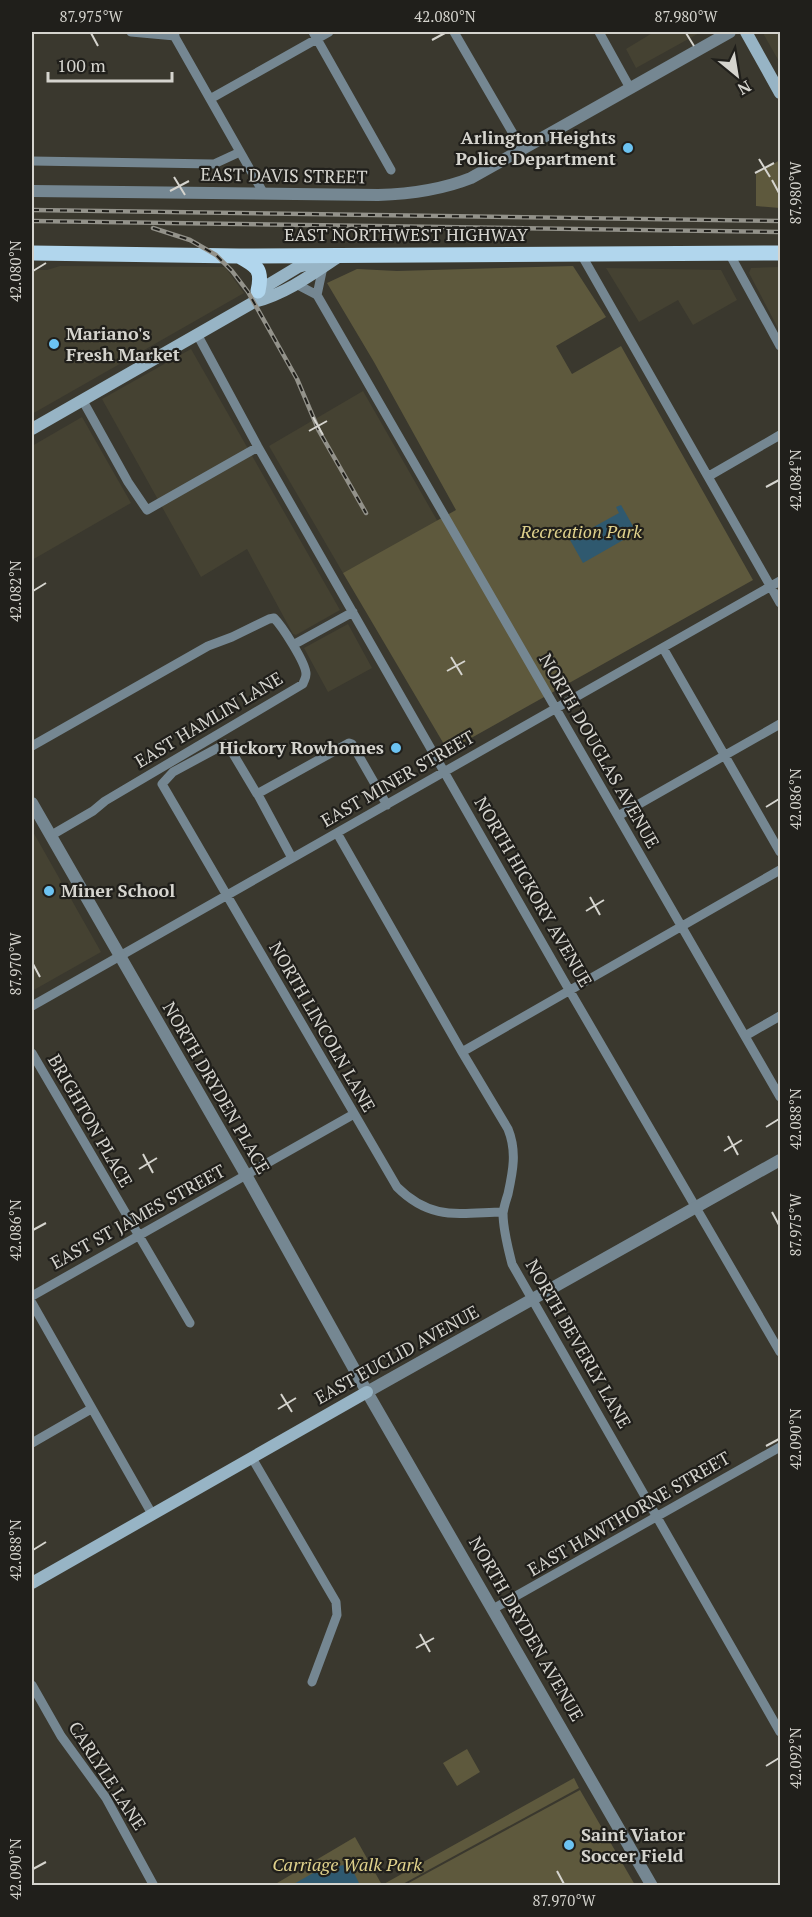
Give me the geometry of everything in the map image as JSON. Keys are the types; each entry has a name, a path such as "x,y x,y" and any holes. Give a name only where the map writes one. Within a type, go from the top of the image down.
{"main road":[{"path":"746,32 780,93"},
{"name":"EAST NORTHWEST HIGHWAY","path":"32,253 239,256 780,254"},
{"path":"256,297 270,298 342,254"},
{"path":"32,429 197,334 298,267 342,254"},
{"path":"239,256 257,268 261,275 256,297"},
{"name":"EAST EUCLID AVENUE","path":"32,1583 367,1392"}],"street":[{"path":"131,32 173,34 264,194"},
{"path":"210,99 315,35 329,32"},
{"path":"454,32 522,149"},
{"path":"599,32 630,88"},
{"name":"EAST DAVIS STREET","path":"32,191 378,195 428,191 471,178 730,32"},
{"path":"315,35 391,170"},
{"name":"EAST DAVIS STREET","path":"32,161 214,164 240,152"},
{"path":"729,253 780,346"},
{"path":"581,254 780,603"},
{"path":"296,284 317,295 323,267"},
{"name":"NORTH DOUGLAS AVENUE","path":"317,295 780,1097"},
{"name":"NORTH HICKORY AVENUE","path":"197,334 258,447 780,1352"},
{"path":"83,401 128,482 147,510 258,447"},
{"path":"709,476 780,435"},
{"name":"EAST MINER STREET","path":"32,1006 780,581"},
{"path":"293,645 353,612"},
{"name":"EAST HAMLIN LANE","path":"32,746 208,646 269,619 274,618 278,622 306,671 303,684 50,836"},
{"path":"663,648 780,852"},
{"path":"618,816 780,724"},
{"path":"292,858 256,793 261,793 349,742 387,805"},
{"name":"NORTH LINCOLN LANE","path":"256,793 225,744 173,772 162,784 389,1176 407,1197 426,1209 451,1213 503,1212"},
{"name":"NORTH DRYDEN PLACE","path":"32,803 246,1175 367,1392"},
{"name":"NORTH BEVERLY LANE","path":"337,833 508,1129 512,1139 514,1158 513,1172 503,1212 512,1264 780,1732"},
{"path":"462,1052 780,870"},
{"path":"745,1036 780,1016"},
{"name":"BRIGHTON PLACE","path":"32,1053 190,1323"},
{"name":"EAST ST JAMES STREET","path":"32,1296 354,1114"},
{"name":"EAST EUCLID AVENUE","path":"367,1392 780,1160"},
{"path":"32,1303 152,1514"},
{"name":"NORTH DRYDEN AVENUE","path":"367,1392 652,1886"},
{"path":"32,1443 91,1409"},
{"name":"EAST HAWTHORNE STREET","path":"493,1609 780,1447"},
{"path":"252,1458 336,1602 337,1615 312,1682"},
{"name":"CARLYLE LANE","path":"32,1685 61,1736 106,1798 154,1886"}],"shaded area":[{"path":"654,32 701,32 636,68 626,49"},
{"path":"765,32 780,32 780,63 764,35"},
{"path":"60,266 225,267 244,293 32,414 32,270 47,270"},
{"path":"780,267 780,332 749,273 751,268"},
{"path":"606,268 721,270 737,300 693,325 678,300 639,322"},
{"path":"191,349 340,610 296,635 293,634 247,549 201,577 102,399"},
{"path":"363,391 438,522 343,573 269,446"},
{"path":"82,417 131,503 32,560 32,446"},
{"path":"348,624 372,668 328,692 304,648"},
{"name":"Miner School","path":"32,830 101,952 32,991"}],"green space":[{"path":"780,160 780,208 756,206 756,174"},
{"name":"Recreation Park","path":"573,266 606,317 556,346 572,374 621,346 753,580 448,751 343,573 456,510 374,362 327,283 357,269 397,271"},
{"path":"467,1749 480,1772 457,1786 443,1763"},
{"name":"Carriage Walk Park","path":"574,1778 579,1788 401,1885 272,1886 355,1837 382,1885"},
{"path":"580,1790 635,1885 405,1885"}],"water":[{"path":"621,505 638,535 634,538 632,535 583,563 570,540 619,513 616,507"},
{"path":"345,1865 354,1873 360,1885 292,1885 322,1868"}],"railway":[{"path":"32,210 780,221"},
{"path":"32,221 780,232"},
{"path":"153,228 190,240 216,255 248,292 297,379 319,431 366,513"}],"place":[{"name":"Arlington Heights Police Department","path":"628,148"},
{"name":"Mariano's Fresh Market","path":"54,344"},
{"name":"Hickory Rowhomes","path":"396,748"},
{"name":"Miner School","path":"49,891"},
{"name":"Saint Viator Soccer Field","path":"569,1845"}]}
